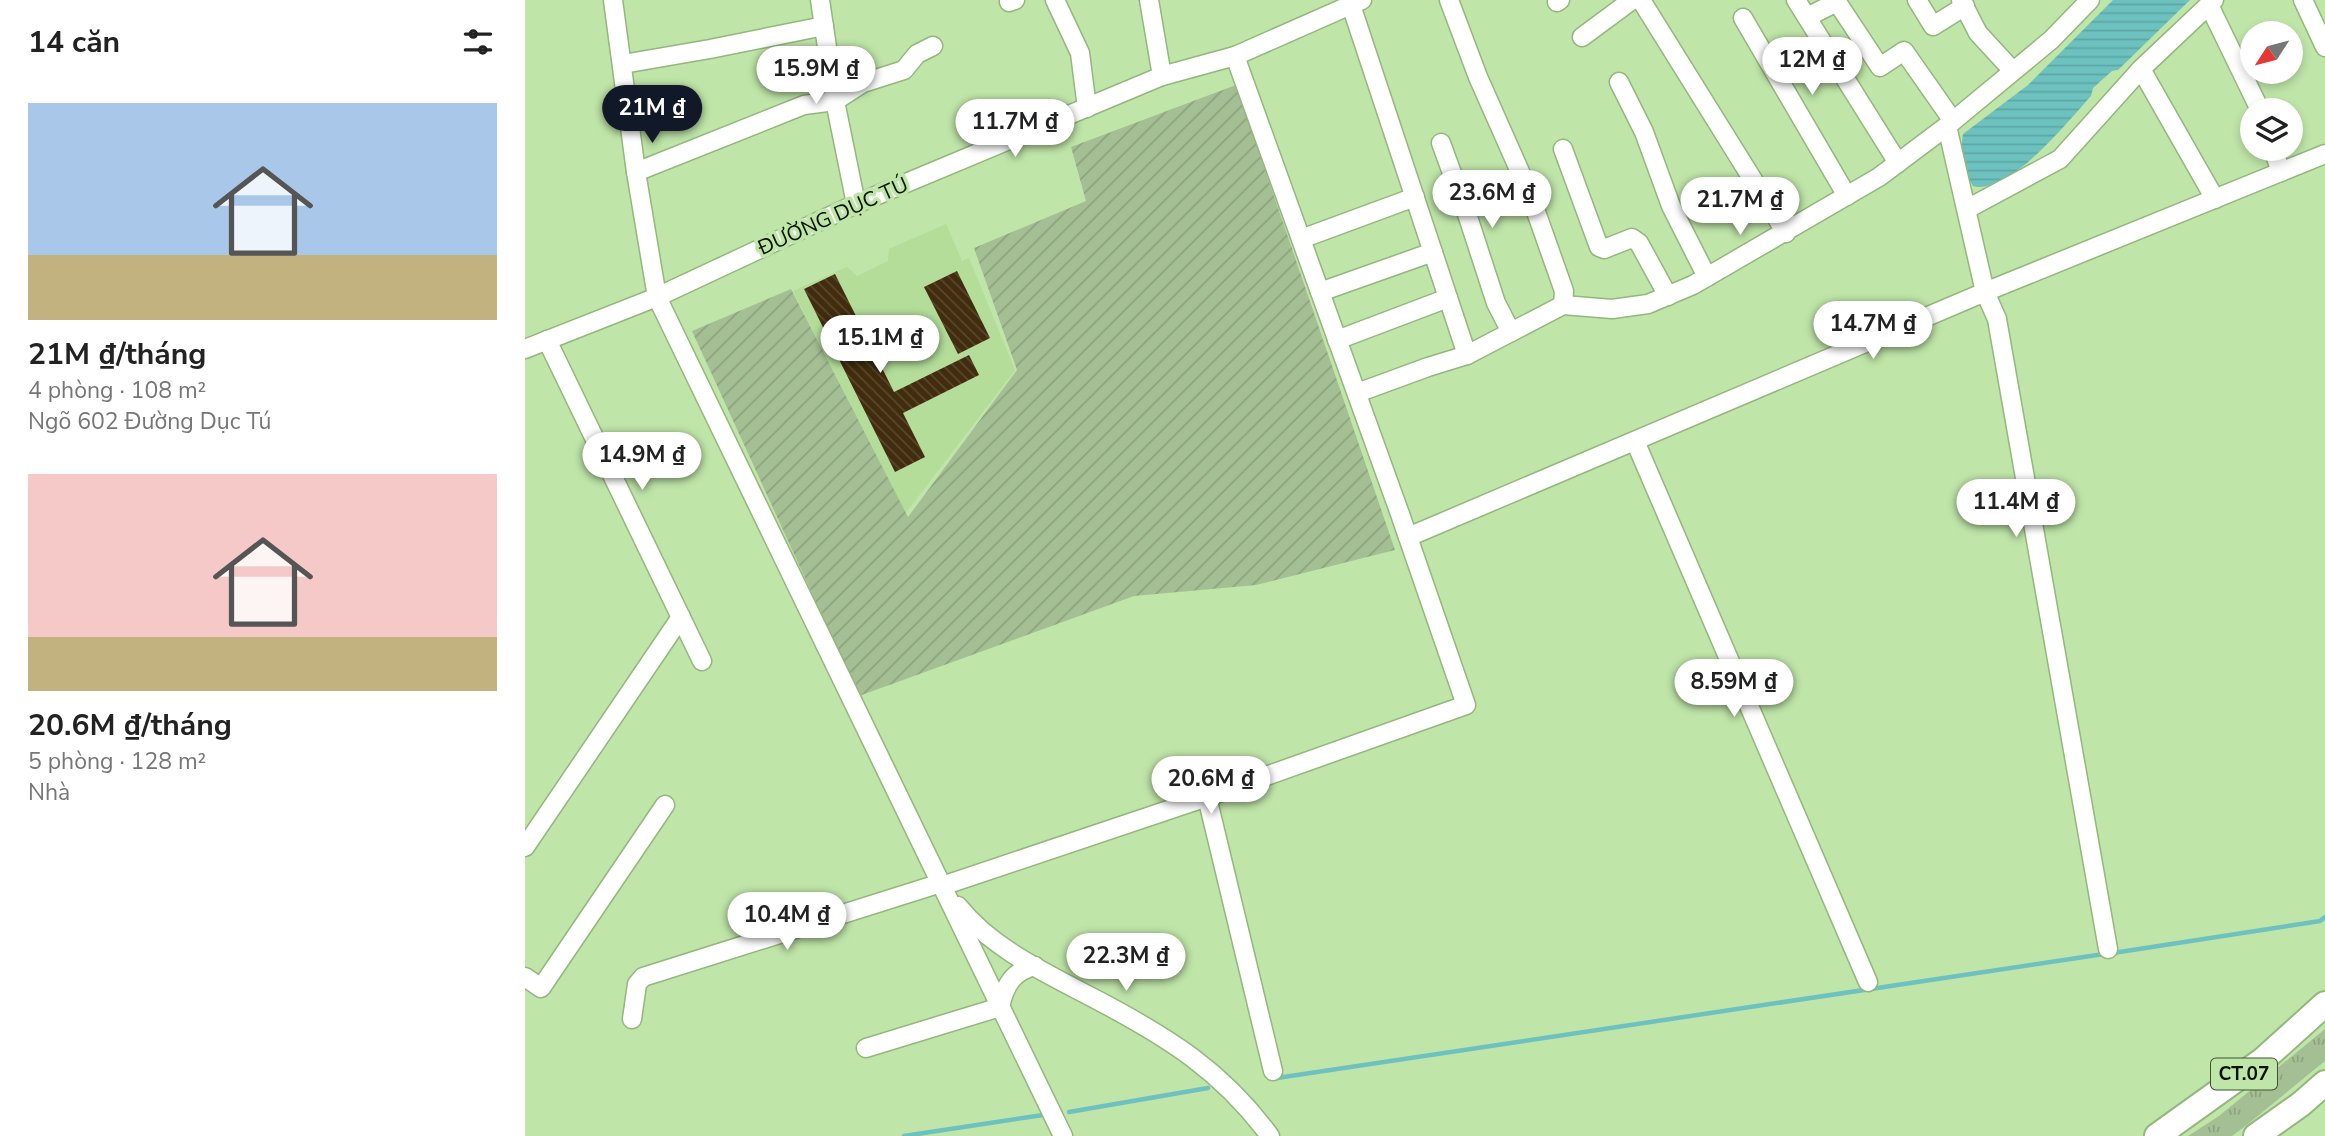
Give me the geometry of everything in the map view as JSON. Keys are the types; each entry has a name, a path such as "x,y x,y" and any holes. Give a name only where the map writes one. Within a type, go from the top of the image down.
{"highway":[{"name":"CT.07","path":"2157,1136 2263,1060 2325,1004"},
{"name":"CT.07","path":"2256,1136 2325,1083"}],"street":[{"path":"613,0 636,172 657,297 1063,1136"},
{"path":"1055,0 1080,53 1087,108"},
{"path":"1149,0 1162,76"},
{"path":"1449,0 1478,77 1529,192 1564,291 1563,305"},
{"path":"1582,37 1632,0"},
{"path":"1641,0 1786,233"},
{"path":"1796,0 1898,163"},
{"path":"1917,0 1933,26 1963,3 1979,33 2013,71"},
{"path":"1357,393 1467,355 1563,305 1612,309 1648,304 1707,277 1786,233 1898,163 2051,40 2090,0"},
{"path":"2303,0 2325,47"},
{"path":"825,2 824,26 835,101 856,204"},
{"path":"1807,17 1837,2 1880,67 1904,51 1950,123 1985,292 1997,319 2108,948"},
{"path":"1966,209 2060,159 2141,69 2211,2 2255,98"},
{"path":"1357,3 1415,197 1467,355"},
{"name":"ĐƯỜNG DỤC TÚ","path":"525,349 657,297 856,204 1162,76 1235,56 1357,3"},
{"path":"1743,18 1846,196"},
{"path":"623,64 824,26"},
{"path":"636,172 804,105 835,101 863,83 904,71 917,54 933,46"},
{"path":"632,1019 637,984 643,977 942,885 1207,797 1466,705 1235,56"},
{"path":"2141,69 2215,199"},
{"path":"1619,82 1644,132 1671,206 1707,277"},
{"path":"1441,143 1492,292 1511,332"},
{"path":"1563,149 1599,247 1604,248 1632,238 1639,243 1668,296"},
{"path":"1408,537 1985,292 2325,154"},
{"path":"2277,161 2281,172"},
{"path":"1301,239 1415,197"},
{"path":"1320,292 1433,252"},
{"path":"1337,340 1448,298"},
{"path":"547,340 702,661"},
{"path":"1635,441 1868,982"},
{"path":"525,847 681,617"},
{"path":"1207,797 1273,1071"},
{"path":"525,976 541,988 666,805"},
{"path":"942,885 967,918 999,944 1155,1031 1202,1064 1227,1084 1270,1136"},
{"path":"1000,1007 1003,992 1010,979 1022,969 1035,966"},
{"path":"866,1048 1000,1007"}],"shaded area":[{"path":"946,224 962,261 969,258 1015,370 905,514 793,291 847,267 857,276 888,261 889,249"}],"green space":[{"path":"1236,85 1395,550 1256,585 1134,596 859,696 692,331 791,289 908,517 1017,370 974,248 1086,201 1071,147"},
{"path":"2325,1029 2325,1061 2243,1128 2232,1136 2188,1136 2219,1116"}],"water":[{"path":"2113,0 2190,0 2118,70 2112,71 2093,88 2091,96 2037,154 2004,180 1988,186 1973,186 1963,161 1963,134 2028,85"}],"building":[{"path":"957,271 990,338 958,354 924,287"},
{"path":"835,274 894,392 969,355 979,375 903,413 925,457 895,472 804,289"}],"waterway":[{"path":"2113,953 2320,921 2325,917"},
{"path":"1277,1078 2104,954"},
{"path":"1069,1112 1208,1088"},
{"path":"904,1136 1043,1115"}]}
